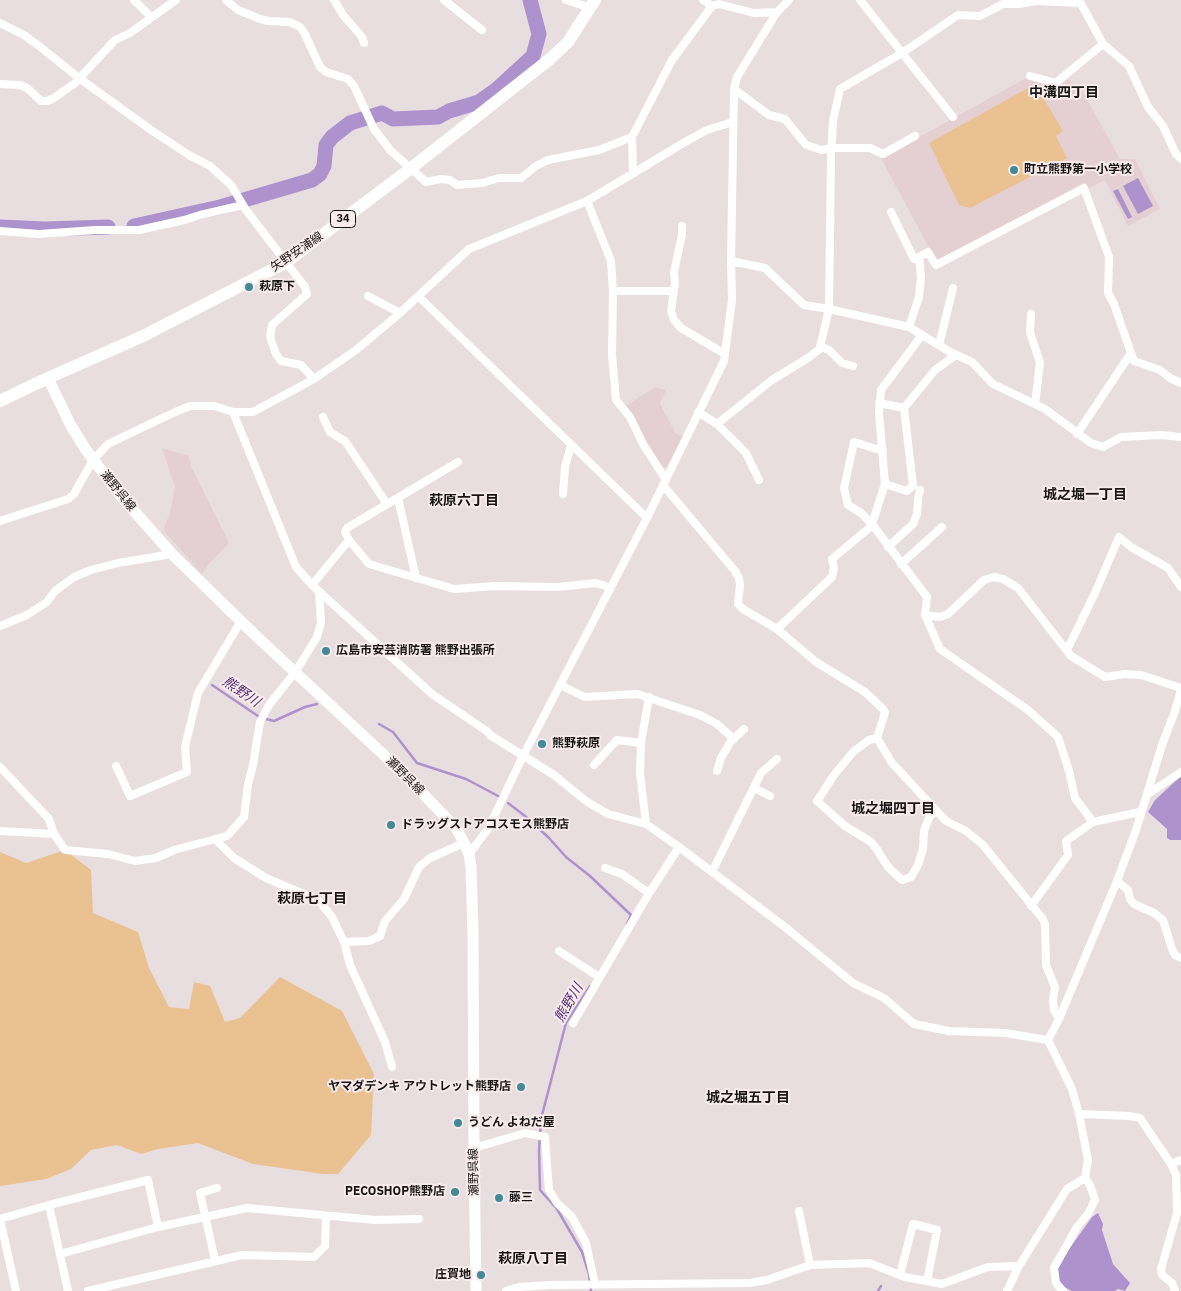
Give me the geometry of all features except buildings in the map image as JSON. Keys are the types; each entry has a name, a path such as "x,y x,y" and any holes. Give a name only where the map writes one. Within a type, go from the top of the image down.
{"main road":[{"name":"矢野安浦線","path":"0,401 142,336 285,263 410,169 550,59 568,42 593,4"},
{"name":"瀬野呉線","path":"48,378 70,424 93,460 119,494 172,554 400,770 456,828 466,849 471,867 473,933 476,1291"}],"street":[{"path":"134,0 151,17"},
{"path":"0,84 20,85 41,101 47,101 64,92 75,83 115,40 130,33 176,0"},
{"path":"226,0 238,10 268,21 290,22 300,27 320,68 326,72 348,79 354,86 374,129 391,151 426,182 441,179 450,180 457,185 482,183 499,178 520,178 548,160 599,150 632,137"},
{"path":"334,0 364,43"},
{"path":"566,0 593,4"},
{"path":"703,0 712,6"},
{"path":"344,942 369,940 380,936 385,921 404,899 419,867 430,858 466,849 488,829 523,756 647,518 724,361 732,300 734,89 737,77 777,12 789,0"},
{"path":"860,0 953,117"},
{"path":"446,1 482,30"},
{"path":"716,424 772,380 808,358 820,347 829,309 831,148 833,121 840,89 902,52 958,15 980,16 1002,4 1036,1 1079,2 1103,44 1129,66 1148,107 1163,126 1176,154 1181,159"},
{"path":"633,174 632,137 672,60 712,6 719,4 754,12 777,12"},
{"path":"0,23 24,35 79,78 170,143 210,166 224,177 285,263 305,287 307,294 272,325 270,336 276,354 281,361 300,364 314,379"},
{"path":"1030,76 1054,84 1103,44"},
{"path":"734,89 769,115 785,119 806,145 822,150 831,148 870,148 883,154 916,136"},
{"path":"0,521 68,500 74,494 93,460 108,444 190,406 214,406 233,412 253,412 314,379 356,350 419,297 469,249 587,201 706,130 733,122"},
{"path":"890,212 914,259 928,252 936,265 1084,188 1109,257 1108,293 1114,304 1134,361 1160,370 1170,378 1181,383"},
{"path":"587,201 611,261 613,291 612,355 616,400 630,417 664,483 724,559 735,570 740,585 738,604 743,609 777,629 816,662 865,692 882,708 885,712 877,738 897,770 946,820 966,831 983,845 1045,924 1046,965 1055,987 1052,1000 1054,1010 1059,1019"},
{"path":"0,231 39,234 95,230 139,230 243,205"},
{"path":"682,226 682,235 674,272 671,311 674,320 681,328 725,354"},
{"path":"909,327 919,297 921,277 919,258"},
{"path":"731,261 765,268 804,305 909,327 956,355 972,362 993,384 1045,409 1091,443 1104,448 1121,437 1161,435 1181,437"},
{"path":"939,345 953,288"},
{"path":"613,291 674,291"},
{"path":"368,296 400,313"},
{"path":"419,297 647,518"},
{"path":"1031,314 1030,332 1040,363 1034,404"},
{"path":"777,629 832,576 834,568 832,559 872,524 884,484 879,403 881,390 922,335"},
{"path":"820,347 829,350 842,363 853,366"},
{"path":"1077,434 1131,353"},
{"path":"884,484 907,492 913,486 904,408 935,370 956,355"},
{"path":"879,403 904,408"},
{"path":"233,412 296,567 312,586 432,694 490,735 554,775 586,801 608,814 646,824 785,927 853,983 884,998 914,1024 949,1031 1005,1033 1048,1040"},
{"path":"698,412 716,424 746,452 760,480"},
{"path":"323,418 330,432 346,441 387,504"},
{"path":"882,451 854,442 844,488 848,505 861,513 872,524 927,597 925,615 940,649 1028,710 1058,737 1075,798 1093,822"},
{"path":"562,494 564,467 572,445"},
{"path":"458,462 347,528 345,532 349,540 369,564 454,589 496,586 558,587 596,583 611,588"},
{"path":"888,547 913,524 917,514 920,490"},
{"path":"398,498 416,578"},
{"path":"901,564 942,527"},
{"path":"1066,650 1096,592 1119,537 1131,547 1168,568 1181,587"},
{"path":"312,586 349,540"},
{"path":"0,626 28,615 47,602 55,590 74,577 91,570 118,563 172,554"},
{"path":"925,615 940,617 948,614 984,580 1003,579 1018,588 1071,656 1105,677 1125,674 1141,675 1181,689 1172,722 1153,772 1148,794 1117,881 1059,1019 1048,1040"},
{"path":"0,767 49,819 54,834 65,850 108,854 135,861 156,858 174,850 227,836 244,817 248,784 260,722 317,638 321,623 319,592"},
{"path":"116,766 130,796 187,772 185,747 198,692 241,621"},
{"path":"560,685 585,697 593,698 637,694 700,715 717,724 734,738"},
{"path":"646,824 640,773 641,743 648,698"},
{"path":"717,771 721,758 734,738 744,729"},
{"path":"877,738 868,740 854,751 834,775 817,801 845,826 870,842 888,867 902,880 911,877 918,865 923,848 924,831 929,818 935,810"},
{"path":"594,765 617,740 641,743"},
{"path":"712,872 761,773 777,760"},
{"path":"1148,794 1181,772"},
{"path":"754,788 770,796"},
{"path":"1031,906 1068,855 1066,842 1093,822 1140,812"},
{"path":"0,831 54,834"},
{"path":"216,839 234,858 266,878 318,900 332,917 344,942 350,965 385,1042 392,1067"},
{"path":"573,1023 649,893 679,847"},
{"path":"605,868 622,874 649,893"},
{"path":"1117,881 1128,890 1130,899 1134,904 1154,913 1163,920 1172,949 1175,955 1181,958"},
{"path":"559,951 599,977"},
{"path":"1048,1040 1072,1089 1088,1160 1085,1178 1090,1185 1095,1200 1054,1268 1056,1283 1063,1291"},
{"path":"1079,1114 1140,1118 1171,1164 1176,1175 1177,1213 1161,1268 1162,1275 1172,1283 1174,1291"},
{"path":"474,1148 525,1133 545,1136 549,1190 557,1204 572,1217 586,1243 595,1284"},
{"path":"1171,1164 1181,1160"},
{"path":"1006,1291 1018,1266 1067,1189 1085,1178"},
{"path":"16,1291 0,1219 148,1180 158,1228"},
{"path":"215,1260 200,1193 217,1188"},
{"path":"49,1205 68,1291"},
{"path":"60,1254 158,1228 246,1208 375,1220 418,1219"},
{"path":"799,1211 810,1265"},
{"path":"88,1291 242,1255 314,1256 325,1246 326,1216"},
{"path":"900,1275 913,1224 937,1230 927,1281"},
{"path":"506,1291 519,1287 595,1284 708,1287 766,1280 810,1265 869,1263 900,1275 942,1284 988,1267 1018,1266"}],"shaded area":[{"name":"町立熊野第一小学校","path":"1028,77 1045,82 1052,92 1068,79 1083,92 1120,159 1135,159 1160,209 1128,226 1105,180 1087,189 1084,183 936,261 881,158"},
{"path":"1035,84 1063,131 1056,136 1067,158 970,208 959,205 929,143"},
{"path":"1138,178 1153,206 1138,214 1123,186"},
{"path":"1118,189 1132,217 1128,219 1113,191"},
{"path":"655,387 666,390 660,403 676,434 683,436 667,467 661,467 624,407"},
{"path":"162,448 189,456 191,466 229,543 202,574 164,531 170,514 175,487"},
{"path":"1181,776 1181,840 1170,840 1167,838 1167,829 1148,812 1155,800"},
{"path":"65,850 91,870 93,913 138,932 149,968 169,1007 189,1009 194,982 210,986 225,1022 240,1018 280,977 342,1011 374,1074 371,1135 338,1174 323,1174 253,1164 198,1143 158,1149 141,1154 117,1145 91,1150 71,1169 46,1179 0,1186 0,852 26,863"},
{"path":"1098,1213 1103,1224 1102,1230 1113,1264 1130,1283 1125,1291 1118,1289 1115,1291 1072,1291 1064,1287 1057,1279 1057,1266 1092,1217"}],"waterway":[{"path":"134,226 220,207 312,180 320,174 324,166 326,145 332,137 350,123 382,113 393,119 438,117 449,111 479,102 496,90 533,56 539,34 530,0"},
{"path":"0,227 45,229 108,227"},
{"name":"熊野川","path":"212,685 258,716"},
{"name":"熊野川","path":"266,719 274,721 305,707 317,704"},
{"name":"熊野川","path":"379,724 393,732 417,763 466,779 500,797"},
{"name":"熊野川","path":"508,803 525,816 566,857 590,876 631,915 627,924"},
{"name":"熊野川","path":"590,986 566,1023 541,1119 539,1150 540,1190 557,1209 582,1252 589,1274 591,1291"},
{"path":"878,1291 881,1286"}],"place":[{"name":"町立熊野第一小学校","path":"1014,170"},
{"name":"萩原下","path":"249,287"},
{"name":"広島市安芸消防署 熊野出張所","path":"326,651"},
{"name":"熊野萩原","path":"542,744"},
{"name":"ドラッグストアコスモス熊野店","path":"391,825"},
{"name":"ヤマダデンキ アウトレット熊野店","path":"521,1087"},
{"name":"うどん よねだ屋","path":"458,1123"},
{"name":"PECOSHOP熊野店","path":"455,1192"},
{"name":"藤三","path":"499,1198"},
{"name":"庄賀地","path":"481,1275"}],"district":[{"name":"中溝四丁目","path":"1064,93"},
{"name":"城之堀一丁目","path":"1085,495"},
{"name":"萩原六丁目","path":"464,501"},
{"name":"城之堀四丁目","path":"893,809"},
{"name":"萩原七丁目","path":"312,899"},
{"name":"城之堀五丁目","path":"748,1098"},
{"name":"萩原八丁目","path":"533,1259"}]}
